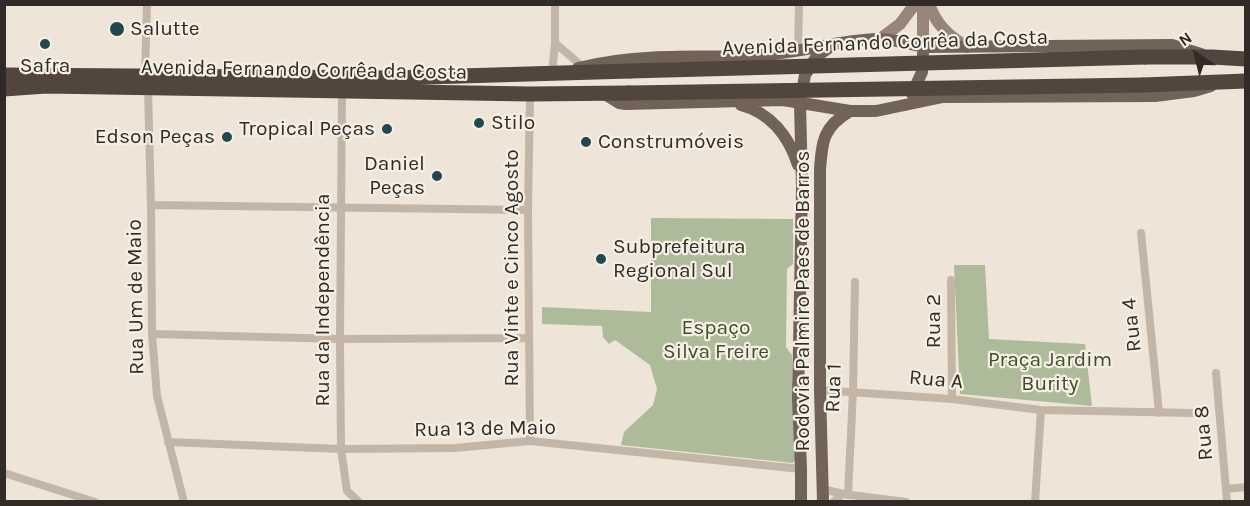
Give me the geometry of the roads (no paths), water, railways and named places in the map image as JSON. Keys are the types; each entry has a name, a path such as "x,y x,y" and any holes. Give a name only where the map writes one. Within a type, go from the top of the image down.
{"highway":[{"name":"Avenida Fernando Corrêa da Costa","path":"4,89 146,82 437,77 1145,57 1245,59"},
{"name":"Avenida Fernando Corrêa da Costa","path":"4,75 342,92 530,94 1143,85 1245,81"}],"main road":[{"name":"Avenida Fernando Corrêa da Costa","path":"555,72 647,57 744,57 798,51 858,40 880,39 901,41 923,47 1172,45 1212,57"},
{"name":"Rodovia Palmiro Paes de Barros","path":"801,501 798,399 802,186 800,102 803,83 812,63 822,51 837,44"},
{"path":"902,105 914,91 922,72 923,47"},
{"name":"Avenida Fernando Corrêa da Costa","path":"603,93 619,103 626,104 783,100 850,111 876,111 944,97 1155,96 1194,91 1226,82"},
{"path":"731,102 754,109 781,131 794,153 802,186"},
{"name":"Rodovia Palmiro Paes de Barros","path":"823,495 820,390 819,201 821,154 823,141 829,129 839,118 850,111"}],"street":[{"name":"Rua Um de Maio","path":"147,4 146,82 151,205 152,334 157,396 184,501"},
{"path":"555,4 555,72"},
{"path":"798,51 799,4"},
{"path":"880,39 900,24 915,4"},
{"path":"923,4 923,47"},
{"path":"928,4 948,35 967,47"},
{"path":"555,43 583,67"},
{"name":"Rua da Independência","path":"342,92 341,449 347,491 359,501"},
{"name":"Rua Vinte e Cinco Agosto","path":"530,94 528,210 530,441"},
{"path":"151,205 528,210"},
{"name":"Rua 4","path":"1141,233 1159,413"},
{"name":"Rua 2","path":"951,280 952,399"},
{"name":"Rua 1","path":"845,495 853,392 855,282"},
{"path":"152,334 340,339 529,338"},
{"name":"Rua 8","path":"1216,373 1227,501"},
{"name":"Rua A","path":"820,390 952,399 1041,410 1194,413"},
{"path":"1035,501 1041,410"},
{"name":"Rua 13 de Maio","path":"168,442 341,449 454,447 530,441 801,469"},
{"path":"4,473 94,501"},
{"name":"Rua 8","path":"1227,489 1245,487"},
{"path":"823,495 906,501"},
{"path":"833,501 845,495"}],"place":[{"name":"Salutte","path":"117,29"},
{"name":"Safra","path":"45,44"},
{"name":"Stilo","path":"479,123"},
{"name":"Tropical Peças","path":"387,129"},
{"name":"Edson Peças","path":"227,137"},
{"name":"Construmóveis","path":"586,142"},
{"name":"Daniel Peças","path":"437,176"},
{"name":"Subprefeitura Regional Sul","path":"601,259"}],"park label":[{"name":"Espaço Silva Freire","path":"716,340"},
{"name":"Praça Jardim Burity","path":"1050,372"}]}
